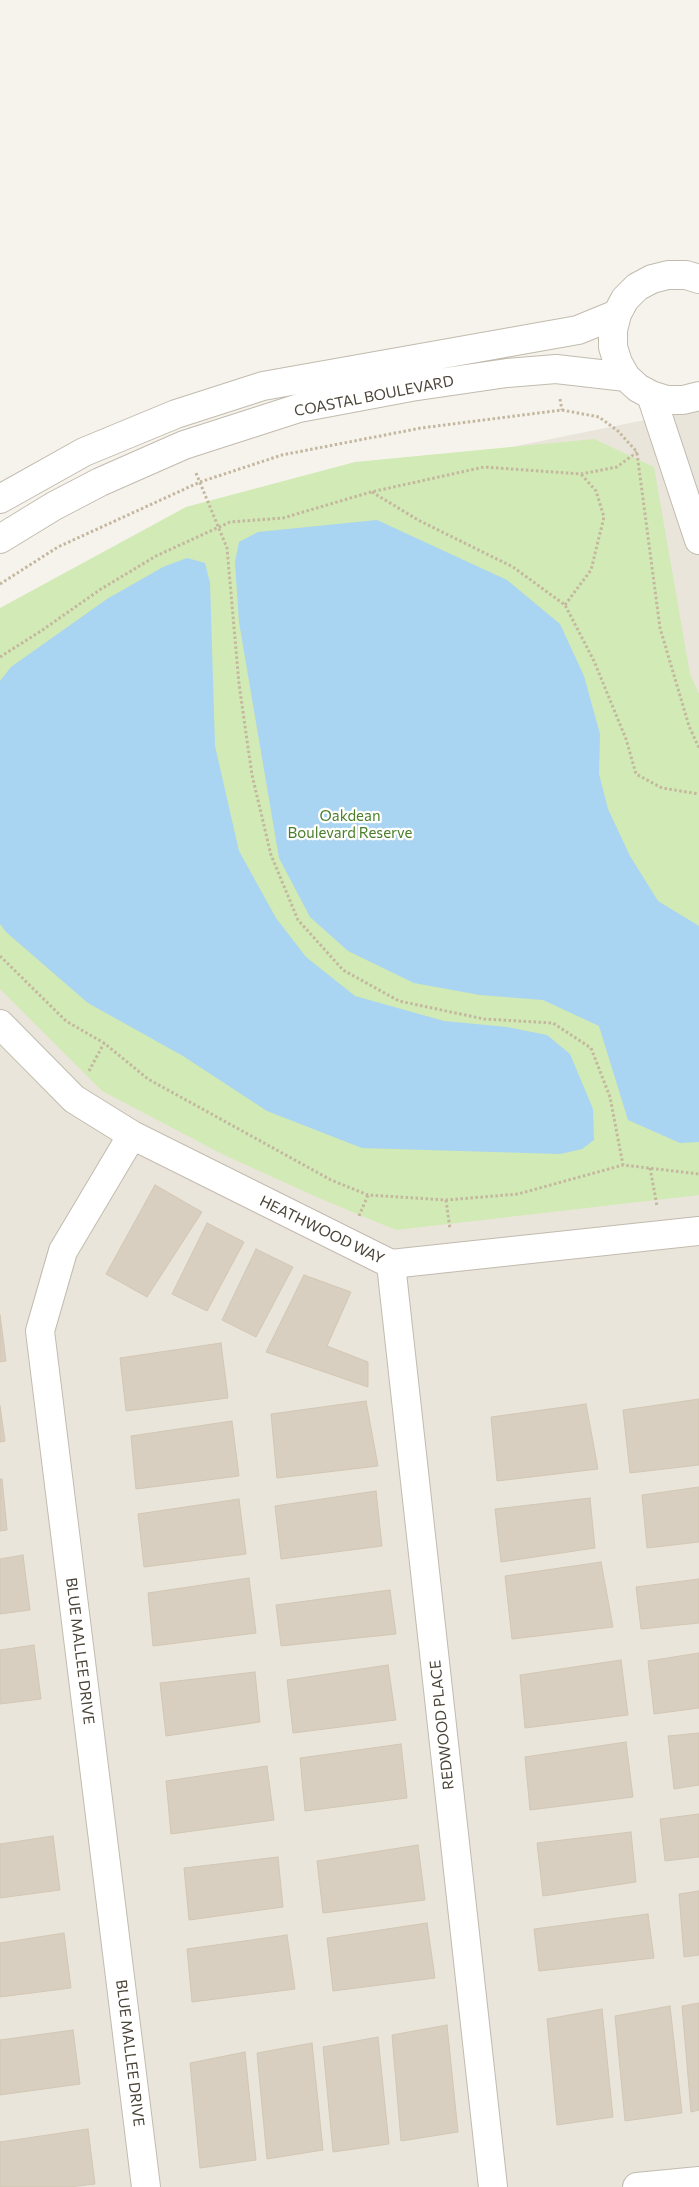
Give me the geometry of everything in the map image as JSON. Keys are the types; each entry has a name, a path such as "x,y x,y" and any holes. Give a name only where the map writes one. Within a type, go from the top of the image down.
{"street":[{"path":"699,279 686,275 668,275 652,279 626,299 617,314 613,330 613,347 618,363 626,377 638,388 651,396 667,400 683,400 699,396"},
{"name":"COASTAL BOULEVARD","path":"0,499 84,452 176,414 262,386 578,330 617,314"},
{"name":"COASTAL BOULEVARD","path":"0,539 54,506 100,482 184,445 299,408 411,387 507,373 556,369 626,377"},
{"path":"651,396 699,530"},
{"name":"HEATHWOOD WAY","path":"0,1024 74,1099 132,1135 391,1264 699,1231"},
{"name":"BLUE MALLEE DRIVE","path":"132,1135 63,1252 40,1331 146,2187"},
{"name":"REDWOOD PLACE","path":"391,1264 493,2187"},
{"path":"637,2187 699,2181"}],"path":[{"path":"0,584 58,547 200,482 282,455 421,428 562,410 599,417 618,431 636,452 660,628 688,726 699,748"},
{"path":"184,445 227,548 239,684 252,775 271,855 298,920 343,970 399,1001 484,1019 553,1023 591,1048 610,1097 623,1164"},
{"path":"0,657 109,584 156,556 230,522 283,518 371,492 484,467 580,474 617,468 636,452 670,451"},
{"path":"565,605 591,570 604,518 596,491 580,474"},
{"path":"371,492 418,520 513,567 565,605 594,661 626,739 636,774 662,788 699,794"},
{"path":"0,956 66,1021 104,1043 148,1079 323,1175 368,1195 446,1200 518,1194 623,1164 699,1174"},
{"path":"650,1168 663,1235"}],"shaded area":[{"path":"699,409 699,2187 0,2187 0,625 216,507"}],"green space":[{"name":"Oakdean Boulevard Reserve","path":"594,439 654,467 690,674 699,694 699,1195 396,1230 321,1199 224,1155 102,1091 0,989 0,608 186,507 355,462"}],"water":[{"path":"377,520 507,580 560,624 584,676 600,734 599,774 608,809 630,856 658,901 699,926 699,1142 680,1143 628,1120 599,1026 543,1000 480,995 414,983 348,951 310,917 279,858 239,622 235,562 239,542 258,532"},
{"path":"187,558 205,563 210,583 215,746 239,851 276,918 306,957 355,996 444,1021 507,1027 547,1035 570,1054 593,1109 594,1140 582,1149 560,1154 362,1148 267,1111 183,1056 88,1003 6,932 0,924 0,681 11,667 107,599 163,567"}],"building":[{"path":"155,1185 202,1212 147,1297 106,1274"},
{"path":"207,1223 244,1242 207,1311 172,1294"},
{"path":"256,1249 293,1267 256,1337 222,1320"},
{"path":"304,1275 351,1292 327,1346 368,1362 368,1387 266,1352"},
{"path":"0,1315 6,1361 0,1362"},
{"path":"221,1343 228,1398 126,1411 120,1358"},
{"path":"699,1399 699,1465 630,1473 623,1410"},
{"path":"366,1401 378,1466 277,1478 271,1414"},
{"path":"586,1404 598,1469 497,1481 491,1417"},
{"path":"0,1406 5,1441 0,1442"},
{"path":"232,1421 239,1476 136,1489 131,1436"},
{"path":"0,1479 2,1479 7,1530 0,1531"},
{"path":"699,1487 699,1542 647,1548 642,1495"},
{"path":"376,1491 382,1546 281,1559 275,1506"},
{"path":"590,1498 595,1548 501,1562 495,1509"},
{"path":"239,1499 246,1554 144,1567 138,1514"},
{"path":"23,1555 30,1610 0,1614 0,1559"},
{"path":"601,1562 613,1627 512,1639 505,1576"},
{"path":"249,1578 256,1633 153,1646 148,1593"},
{"path":"699,1579 699,1623 641,1629 636,1587"},
{"path":"390,1590 396,1634 281,1646 276,1605"},
{"path":"34,1645 41,1699 0,1704 0,1650"},
{"path":"699,1653 699,1708 654,1714 648,1661"},
{"path":"621,1660 628,1715 525,1728 520,1675"},
{"path":"388,1665 396,1720 293,1733 287,1680"},
{"path":"255,1672 260,1722 166,1736 160,1683"},
{"path":"699,1733 699,1785 674,1789 668,1736"},
{"path":"626,1742 633,1797 530,1810 525,1757"},
{"path":"401,1744 407,1798 305,1811 300,1758"},
{"path":"267,1766 274,1820 171,1834 166,1781"},
{"path":"699,1814 699,1857 665,1861 660,1819"},
{"path":"631,1832 636,1882 543,1896 537,1843"},
{"path":"53,1836 60,1890 0,1898 0,1844"},
{"path":"418,1845 425,1900 323,1913 317,1861"},
{"path":"278,1857 283,1907 189,1920 184,1868"},
{"path":"699,1891 699,1955 684,1957 679,1894"},
{"path":"648,1914 654,1958 539,1971 534,1929"},
{"path":"427,1923 435,1978 333,1991 327,1938"},
{"path":"64,1933 71,1988 0,1997 0,1943"},
{"path":"287,1935 295,1989 192,2002 187,1949"},
{"path":"699,2003 699,2110 691,2112 682,2006"},
{"path":"670,2006 682,2113 625,2121 615,2016"},
{"path":"602,2009 613,2117 557,2125 547,2019"},
{"path":"447,2025 458,2132 401,2141 392,2035"},
{"path":"73,2030 80,2084 0,2095 0,2040"},
{"path":"378,2037 389,2144 333,2152 323,2047"},
{"path":"312,2043 323,2150 267,2159 257,2053"},
{"path":"245,2052 256,2160 200,2168 190,2063"},
{"path":"88,2129 95,2184 69,2187 0,2187 0,2142"}]}
